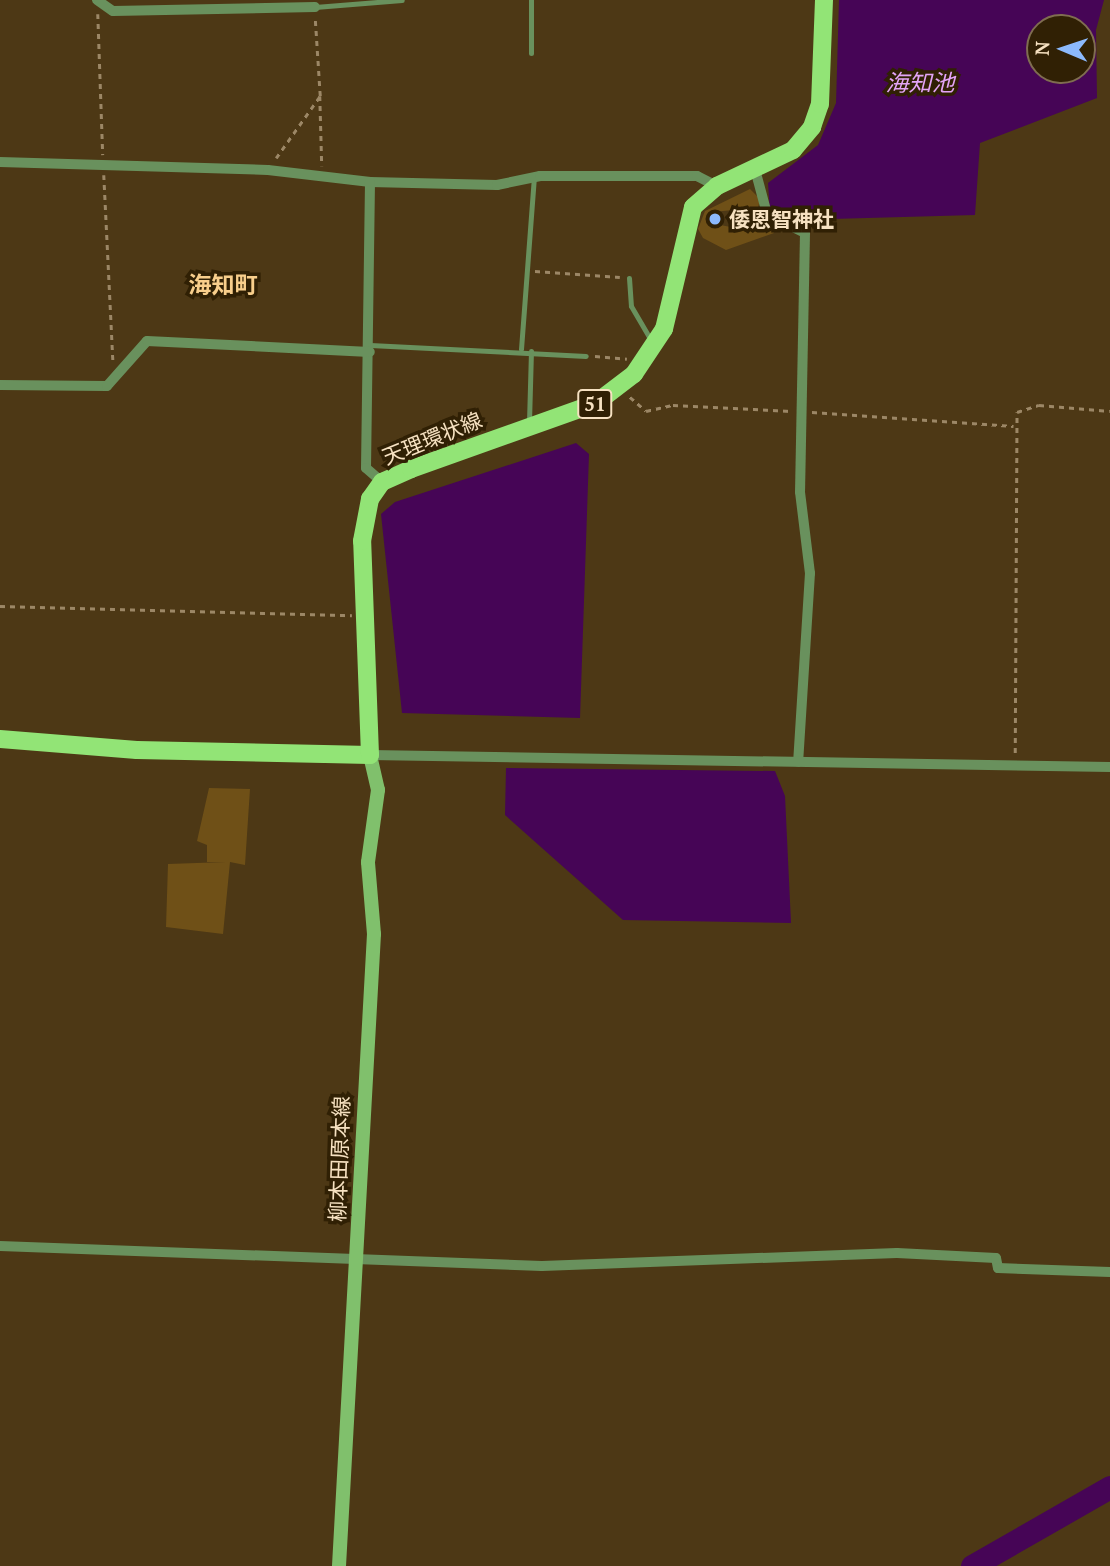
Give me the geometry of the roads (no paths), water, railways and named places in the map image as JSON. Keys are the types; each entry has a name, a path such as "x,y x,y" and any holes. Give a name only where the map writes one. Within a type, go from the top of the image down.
{"main road":[{"name":"天理環状線","path":"370,755 365,515 382,482 596,403 649,353 675,291 693,207 717,186 756,173 793,150 812,127 820,104 824,0"},
{"path":"0,739 137,750 370,755"},
{"name":"柳本田原本線","path":"340,1566 374,923 368,863 378,790 370,755"}],"street":[{"path":"97,0 113,12 315,7"},
{"path":"0,163 104,163 268,170 370,182 497,185 534,178 697,176 717,186"},
{"path":"756,173 767,214 805,233 800,492 810,573 798,762"},
{"path":"370,182 370,348 366,468 382,482"},
{"path":"0,385 114,383 148,341 370,348"},
{"path":"370,755 1110,767"},
{"path":"0,1246 572,1266 897,1253 996,1258 998,1268 1110,1272"}],"lane":[{"path":"315,7 402,0"},
{"path":"531,0 531,52"},
{"path":"521,349 534,178"},
{"path":"629,278 631,306 649,353"},
{"path":"370,348 521,349 586,356"},
{"path":"529,426 531,351"}],"water":[{"name":"海知池","path":"839,0 1104,0 1096,30 1097,98 980,143 975,215 831,219 770,212 768,183 818,145 836,103"},
{"path":"576,443 589,454 580,718 402,713 381,514 395,502"},
{"path":"506,768 775,771 785,796 791,923 623,920 505,815"}],"waterway":[{"path":"972,1566 1110,1487"}],"place":[{"name":"倭恩智神社","path":"715,219"}],"district":[{"name":"海知町","path":"223,285"}]}
